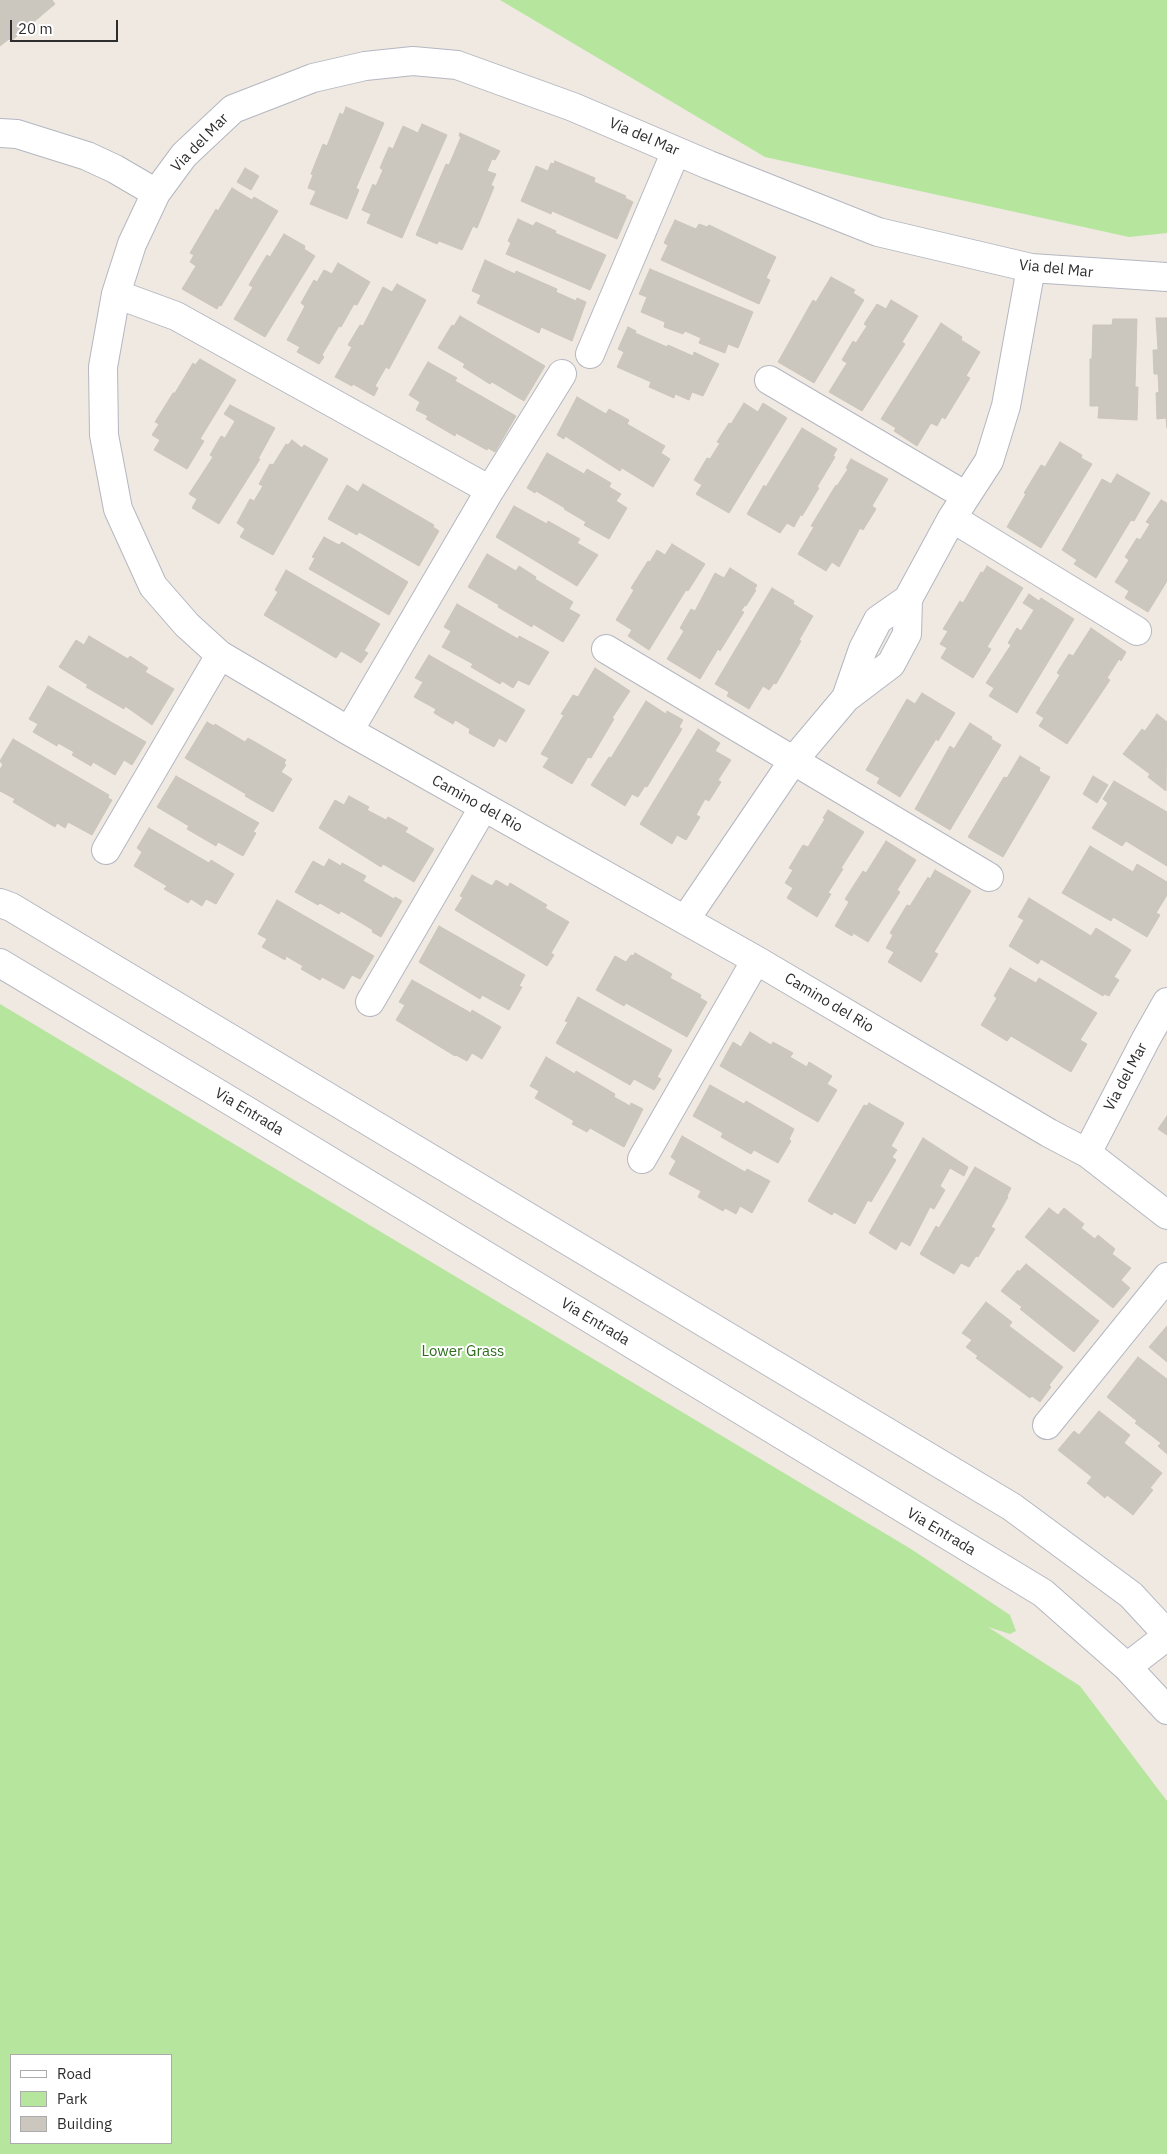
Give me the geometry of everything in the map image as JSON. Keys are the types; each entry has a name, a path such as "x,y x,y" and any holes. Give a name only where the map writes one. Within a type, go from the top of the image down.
{"street":[{"name":"Via del Mar","path":"156,192 184,155 233,109 313,78 365,66 414,61 457,65 573,108 878,232 1030,268 1167,277"},
{"path":"0,132 16,134 87,156 115,168 156,192"},
{"path":"590,354 676,151"},
{"name":"Camino del Rio","path":"156,192 132,244 116,294 103,367 104,436 118,509 153,586 187,625 220,655 349,732 756,960 1049,1133 1087,1153 1167,1215"},
{"path":"685,920 793,761 846,698 891,664 907,634 908,599 959,507 989,461 1006,406 1030,268"},
{"path":"116,294 176,316 490,490"},
{"path":"349,732 490,490 562,374"},
{"path":"769,380 959,507 1137,631"},
{"path":"606,649 989,877"},
{"path":"106,850 220,655"},
{"path":"370,1002 483,808"},
{"path":"0,903 11,907 1012,1507 1131,1595 1167,1635 1127,1667"},
{"path":"642,1159 756,960"},
{"name":"Via Entrada","path":"0,964 270,1124 1043,1594 1127,1667 1165,1705"},
{"name":"Via del Mar","path":"1087,1153 1167,1002"},
{"path":"1047,1425 1167,1276"}],"green space":[{"path":"500,0 1167,0 1167,233 1129,237 765,157"},
{"name":"Lower Grass","path":"0,1004 911,1549 1010,1615 1016,1631 1010,1634 988,1627 1080,1686 1167,1801 1167,2154 0,2154"}],"building":[{"path":"0,0 52,0 55,4 11,41 9,39 0,46"},
{"path":"346,107 384,123 356,188 359,190 347,219 310,204 316,191 308,188 313,175 311,174 323,144 327,146 340,113 343,115"},
{"path":"422,124 447,135 402,238 367,223 371,214 362,210 373,184 376,186 383,170 380,168 389,147 393,149 403,126 418,133"},
{"path":"460,133 500,151 495,160 492,159 487,171 496,174 491,185 494,187 477,228 473,226 462,250 439,241 437,244 416,235 446,164 449,165 461,137 459,136"},
{"path":"555,161 595,178 594,182 626,196 625,198 633,202 617,239 552,211 551,214 521,201 536,166 548,171 551,163 554,164"},
{"path":"245,168 259,176 251,190 237,182"},
{"path":"232,188 252,200 254,197 278,211 221,306 219,305 217,309 182,289 196,266 190,262 194,255 190,253 216,209 218,211"},
{"path":"518,219 533,226 536,222 556,231 555,233 606,255 590,290 506,254 511,243 508,241"},
{"path":"675,220 696,229 699,224 707,227 709,225 776,257 766,278 770,280 759,304 661,260 668,245 664,243"},
{"path":"284,234 305,246 304,249 315,256 265,337 234,319 253,287 249,285 267,255 270,257"},
{"path":"485,260 515,274 516,271 557,289 556,292 576,301 577,298 586,302 572,341 541,327 539,333 477,303 481,295 472,291"},
{"path":"338,263 370,282 357,305 354,304 341,327 339,326 322,355 324,357 319,364 297,352 300,347 287,340 305,306 301,303 314,280 317,282 324,270 332,274"},
{"path":"650,269 753,312 738,348 728,344 725,353 699,343 701,338 685,331 683,334 664,327 665,322 641,312 647,297 639,294"},
{"path":"831,277 855,290 853,293 864,300 814,383 778,362 813,300 816,302"},
{"path":"397,284 426,300 389,369 386,367 375,386 378,388 374,396 353,384 352,386 335,377 352,347 348,345 360,325 363,326 383,287 392,292"},
{"path":"891,300 918,316 902,342 905,344 862,411 829,392 847,363 842,360 853,341 856,343 867,326 864,324 877,304 886,309"},
{"path":"460,316 545,366 524,401 492,382 490,384 463,367 465,364 438,348"},
{"path":"1156,318 1167,318 1167,428 1166,418 1157,419 1156,393 1159,392 1158,374 1154,374 1153,350 1158,350"},
{"path":"1113,319 1137,319 1135,387 1138,387 1137,420 1098,418 1099,406 1090,406 1090,359 1092,359 1093,325 1112,325"},
{"path":"941,323 962,337 961,340 980,352 966,376 970,378 945,419 942,417 937,426 931,423 917,446 894,431 896,428 881,419"},
{"path":"628,327 636,331 635,333 667,347 668,345 693,356 694,352 719,364 703,396 692,392 689,400 675,394 674,398 649,387 651,382 617,367 624,352 618,349"},
{"path":"200,359 236,380 200,439 204,441 187,469 154,450 160,440 152,435 159,424 155,422 173,393 175,393 193,363 195,365"},
{"path":"428,362 457,378 455,381 516,416 495,452 488,448 487,450 456,433 455,436 426,419 428,416 416,410 420,402 409,395"},
{"path":"577,397 606,414 609,409 629,420 627,424 665,446 661,453 670,459 653,487 622,468 620,471 565,436 564,439 557,435"},
{"path":"744,403 758,412 763,403 787,418 729,513 696,494 702,485 694,480 707,458 710,459 720,443 717,442"},
{"path":"230,405 275,428 258,459 260,459 219,524 192,508 197,499 189,494 213,457 210,455 221,436 225,438 235,421 224,414"},
{"path":"802,428 837,449 833,456 835,457 817,487 819,488 802,516 801,514 794,527 787,523 780,533 747,514"},
{"path":"292,440 302,448 304,445 328,459 273,555 240,537 245,529 237,523 250,499 254,501 263,486 259,484 270,464 273,465 286,444 288,445"},
{"path":"1060,442 1082,455 1081,458 1092,464 1041,548 1007,527 1041,465 1045,467"},
{"path":"547,453 584,474 587,469 611,483 609,487 621,494 616,501 627,508 609,539 584,525 586,522 565,508 536,491 535,493 527,488"},
{"path":"851,459 888,479 872,506 876,509 863,530 860,528 839,567 832,562 826,571 798,554 814,527 811,526 848,469 846,468"},
{"path":"1117,474 1150,493 1134,521 1131,520 1096,578 1074,564 1077,560 1062,550 1102,479 1111,484"},
{"path":"363,484 434,525 433,527 439,531 419,566 359,532 357,535 328,519 347,485 358,492"},
{"path":"1161,500 1167,503 1167,581 1148,612 1125,598 1129,591 1115,582 1129,560 1125,557 1137,538 1140,540 1150,524 1146,522"},
{"path":"514,506 547,524 548,521 580,539 577,543 598,555 577,586 496,537"},
{"path":"324,537 339,545 342,542 408,582 389,615 309,569 315,558 312,557"},
{"path":"672,544 705,564 688,591 686,590 649,650 628,636 632,630 616,620 634,590 631,588 648,561 650,562 657,550 665,555"},
{"path":"487,554 516,571 519,566 536,577 535,579 573,602 569,609 580,615 563,642 533,624 532,627 468,587"},
{"path":"987,566 1023,588 987,647 991,649 973,678 941,658 947,648 940,644 948,631 943,629 960,601 963,603 981,572 983,573"},
{"path":"730,568 757,585 754,590 756,590 741,611 744,612 720,651 718,649 700,679 667,659 684,631 680,628 691,609 695,611 715,573 724,578"},
{"path":"286,570 380,624 364,651 368,653 361,663 341,651 336,658 264,615 278,592 275,590"},
{"path":"772,588 794,601 793,604 813,616 776,684 774,683 769,690 763,686 749,709 727,696 729,692 715,684"},
{"path":"1029,594 1039,601 1041,598 1074,619 1017,713 989,696 994,688 986,683 1011,645 1008,643 1017,628 1021,631 1034,610 1023,603"},
{"path":"457,604 518,639 519,636 549,652 529,685 518,680 513,688 502,681 500,684 471,667 473,664 442,647 451,631 444,627"},
{"path":"1091,628 1126,652 1121,661 1119,659 1107,678 1110,680 1067,744 1039,726 1044,718 1036,713 1060,675 1057,673 1069,654 1073,656"},
{"path":"89,636 128,659 130,656 148,668 145,672 174,689 152,725 125,706 124,709 86,687 88,685 59,667 76,640 84,645"},
{"path":"429,655 525,710 506,742 499,738 494,747 469,733 470,729 455,720 453,724 434,713 436,709 414,697 423,682 415,678"},
{"path":"595,668 630,691 612,718 614,719 591,758 588,757 572,784 543,767 549,758 541,754 564,715 561,714 573,695 578,697"},
{"path":"48,686 146,742 132,765 124,760 115,775 93,762 91,766 72,755 74,752 58,743 57,746 33,732 38,724 29,719"},
{"path":"922,693 955,713 938,741 936,739 900,797 877,783 880,778 866,770 907,699 915,704"},
{"path":"646,701 666,714 667,711 683,720 679,727 682,729 647,787 645,786 638,797 632,794 625,806 591,785 609,757 611,758"},
{"path":"1157,714 1167,722 1166,791 1148,777 1150,774 1123,754 1142,729 1145,731"},
{"path":"207,722 214,726 215,724 245,742 248,738 286,760 284,763 286,765 281,772 292,779 273,812 185,758"},
{"path":"970,723 1001,745 950,830 915,809 950,746 954,749"},
{"path":"698,729 720,743 715,751 731,760 718,780 721,782 709,801 705,799 696,815 700,817 686,840 677,835 672,844 640,824"},
{"path":"13,739 109,795 108,798 112,800 92,835 68,822 65,828 57,823 55,827 13,802 15,799 0,791 0,769 3,765 0,761"},
{"path":"1020,756 1040,768 1039,771 1050,777 1003,857 968,837 1004,777 1007,778"},
{"path":"176,776 259,823 253,832 256,833 243,856 218,842 216,846 187,829 189,826 157,807"},
{"path":"1093,776 1108,785 1097,803 1083,794"},
{"path":"1114,781 1167,812 1167,866 1126,841 1122,846 1092,828 1108,803 1103,799"},
{"path":"349,796 369,807 367,810 386,820 388,817 408,828 405,832 434,849 414,882 383,864 381,867 319,828 335,800 344,805"},
{"path":"828,810 864,832 841,868 843,869 828,893 831,894 817,917 787,898 793,888 785,883 793,870 789,868 803,845 808,847 825,819 823,818"},
{"path":"149,828 209,863 211,860 234,874 216,904 206,899 202,906 191,899 188,903 164,889 167,886 134,866 142,852 137,848"},
{"path":"886,841 916,860 897,890 900,892 868,942 853,933 852,936 835,926 849,902 845,899 863,871 866,873"},
{"path":"1090,846 1133,872 1137,864 1167,882 1167,895 1156,913 1160,915 1147,937 1113,917 1111,921 1062,893"},
{"path":"329,859 341,866 342,863 366,876 363,881 394,899 395,897 402,901 381,937 372,932 373,930 341,911 339,914 295,892 313,861 324,867"},
{"path":"935,870 971,891 934,952 938,954 921,982 888,962 894,952 886,948 893,935 890,933 907,905 910,906 928,877 930,879"},
{"path":"472,875 492,886 496,880 508,887 510,883 547,905 545,908 569,922 551,953 554,955 547,966 455,910 463,897 460,896"},
{"path":"1029,898 1091,936 1096,928 1131,950 1114,977 1119,980 1109,996 1104,994 1103,996 1041,959 1038,964 1009,946 1024,920 1018,917"},
{"path":"277,900 374,956 360,979 352,975 344,989 322,977 320,980 301,969 303,966 286,956 285,960 262,947 267,939 258,934"},
{"path":"439,926 525,975 519,986 522,987 509,1010 482,995 480,999 419,962"},
{"path":"635,953 672,974 670,978 701,995 700,998 707,1002 687,1037 626,1003 624,1006 596,990 615,956 626,962"},
{"path":"1010,968 1036,983 1039,978 1097,1013 1080,1040 1087,1044 1071,1072 1011,1036 1007,1041 981,1025 997,998 994,996"},
{"path":"412,980 471,1013 472,1010 501,1027 482,1059 472,1053 467,1061 455,1056 396,1020 405,1005 399,1002"},
{"path":"578,997 672,1050 657,1077 661,1079 654,1090 634,1079 630,1085 556,1043 568,1022 565,1021"},
{"path":"750,1032 771,1045 773,1042 793,1053 790,1057 807,1067 809,1062 832,1076 827,1084 837,1090 818,1122 720,1066 733,1042 741,1047"},
{"path":"546,1057 575,1074 576,1071 615,1094 614,1097 630,1106 631,1103 643,1109 624,1147 590,1128 587,1132 572,1124 574,1121 535,1098 539,1091 530,1086"},
{"path":"710,1085 744,1104 746,1101 794,1129 789,1139 791,1141 778,1163 754,1150 751,1154 721,1137 723,1133 693,1116"},
{"path":"869,1103 904,1123 891,1146 897,1150 892,1157 896,1160 871,1202 868,1200 855,1224 834,1212 832,1215 808,1201 864,1105 867,1106"},
{"path":"1167,1116 1167,1135 1158,1129"},
{"path":"682,1136 745,1172 747,1169 770,1181 752,1213 740,1206 736,1214 725,1208 723,1211 698,1197 701,1191 669,1174 676,1161 671,1157"},
{"path":"923,1138 968,1167 964,1176 950,1168 940,1186 945,1190 934,1209 930,1207 910,1246 901,1241 896,1250 869,1233"},
{"path":"975,1167 1011,1188 991,1227 995,1229 978,1257 976,1256 969,1267 961,1263 954,1274 920,1254 936,1226 939,1228"},
{"path":"1049,1208 1058,1215 1064,1208 1084,1224 1081,1228 1095,1239 1098,1235 1115,1249 1112,1254 1131,1268 1121,1280 1130,1288 1113,1308 1025,1237"},
{"path":"1026,1264 1099,1321 1074,1352 1020,1309 1022,1307 1001,1291 1018,1270 1019,1272"},
{"path":"986,1302 1012,1322 1009,1326 1063,1367 1049,1385 1051,1387 1040,1402 1032,1396 1030,1398 976,1358 978,1356 966,1347 972,1340 962,1333"},
{"path":"1167,1326 1167,1362 1149,1347"},
{"path":"1138,1357 1167,1379 1167,1454 1158,1446 1161,1443 1135,1423 1137,1421 1107,1397"},
{"path":"1099,1411 1130,1435 1124,1443 1162,1473 1150,1488 1153,1490 1133,1515 1107,1495 1105,1498 1087,1483 1092,1477 1058,1450 1074,1431 1079,1435"}]}
